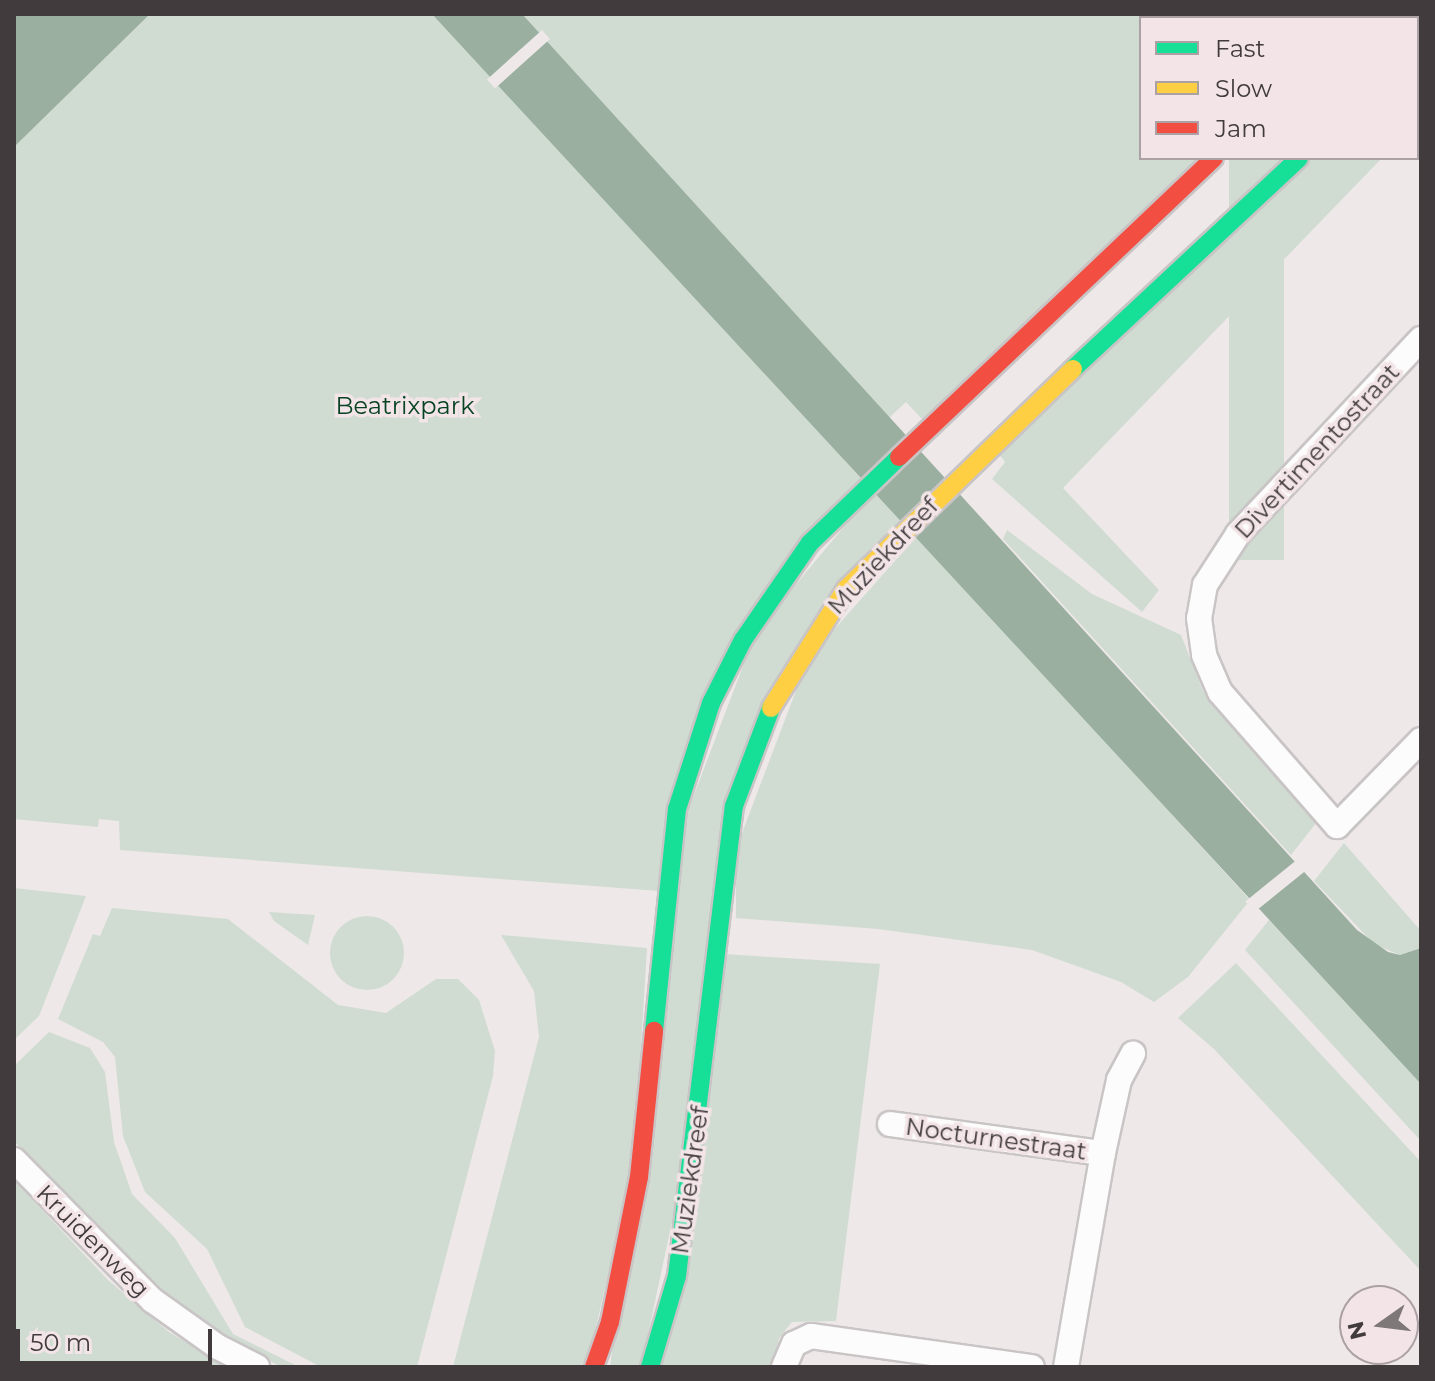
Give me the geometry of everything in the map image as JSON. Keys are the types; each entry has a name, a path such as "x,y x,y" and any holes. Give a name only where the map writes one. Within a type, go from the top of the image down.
{"main road":[{"path":"594,1367 610,1322 639,1177 668,858 689,764 711,703 779,584 846,507 1212,160"},
{"name":"Muziekdreef","path":"650,1367 677,1276 714,1003 734,806 774,699 846,589 891,540 1297,160"}],"street":[{"name":"Divertimentostraat","path":"1421,339 1238,534 1205,585 1199,618 1204,655 1220,692 1337,826 1421,740"},
{"name":"Nocturnestraat","path":"1066,1367 1103,1153 1119,1080 1133,1054"},
{"name":"Nocturnestraat","path":"890,1124 1103,1153"},
{"name":"Kruidenweg","path":"14,1160 152,1300 218,1347 257,1367"},
{"path":"784,1367 794,1344 811,1336 1032,1367"}],"green space":[{"name":"Beatrixpark","path":"150,14 1354,14 1139,16 1139,160 1199,160 923,420 906,402 844,460 864,482 755,609 659,891 120,850 119,821 99,819 98,827 14,819 14,147"},
{"path":"1229,160 1284,160 1284,560 1229,560"},
{"path":"1308,160 1380,160 1063,488 1159,590 1142,612 992,479 1005,462 996,450"},
{"path":"874,491 901,519 762,709 694,1119 641,1367 610,1367 681,829 756,632"},
{"path":"1007,530 1092,594 1181,635 1203,691 1320,818 1291,855 1003,539"},
{"path":"917,536 1250,900 1188,977 1154,1002 1121,982 1032,950 878,929 736,918 736,849 808,659"},
{"path":"1344,843 1421,931 1421,948 1400,955 1374,944 1314,881"},
{"path":"14,888 86,896 39,1016 14,1040"},
{"path":"112,908 228,919 338,1005 386,1013 436,979 458,979 479,1000 495,1051 493,1076 417,1367 321,1367 245,1327 207,1249 145,1192 123,1136 115,1057 103,1042 58,1019 93,934 100,936"},
{"path":"269,912 315,915 308,945 274,921"},
{"path":"367,916 388,922 398,932 404,953 398,974 388,984 367,990 346,984 336,974 330,953 336,932 346,922"},
{"path":"1269,920 1421,1083 1421,1141 1245,950"},
{"path":"501,935 647,948 634,1160 587,1367 453,1367 539,1037 534,991"},
{"path":"723,954 880,964 836,1321 792,1322 779,1338 773,1367 661,1367"},
{"path":"1236,963 1421,1162 1421,1271 1214,1049 1178,1018"},
{"path":"49,1032 90,1048 105,1072 114,1142 132,1194 175,1238 233,1334 299,1367 281,1367 190,1319 14,1141 14,1066"},
{"path":"14,1180 108,1280 169,1332 227,1367 14,1367"}],"shaded area":[{"path":"14,14 150,14 14,147"},
{"path":"432,14 522,14 1357,930 1388,952 1400,955 1421,948 1421,1084"}],"pier":[{"path":"542,30 550,39 495,88 487,80"},
{"path":"1299,858 1308,869 1254,912 1245,901"}],"traffic: fast":[{"path":"1073,369 1297,160"},
{"path":"654,1031 677,809 711,703 743,640 810,543 899,457"},
{"path":"650,1367 677,1276 734,806 771,708"}],"traffic: slow":[{"path":"771,708 846,589 1073,369"}],"traffic: jam":[{"path":"899,457 1212,160"},
{"path":"594,1367 610,1322 639,1177 654,1031"}]}
